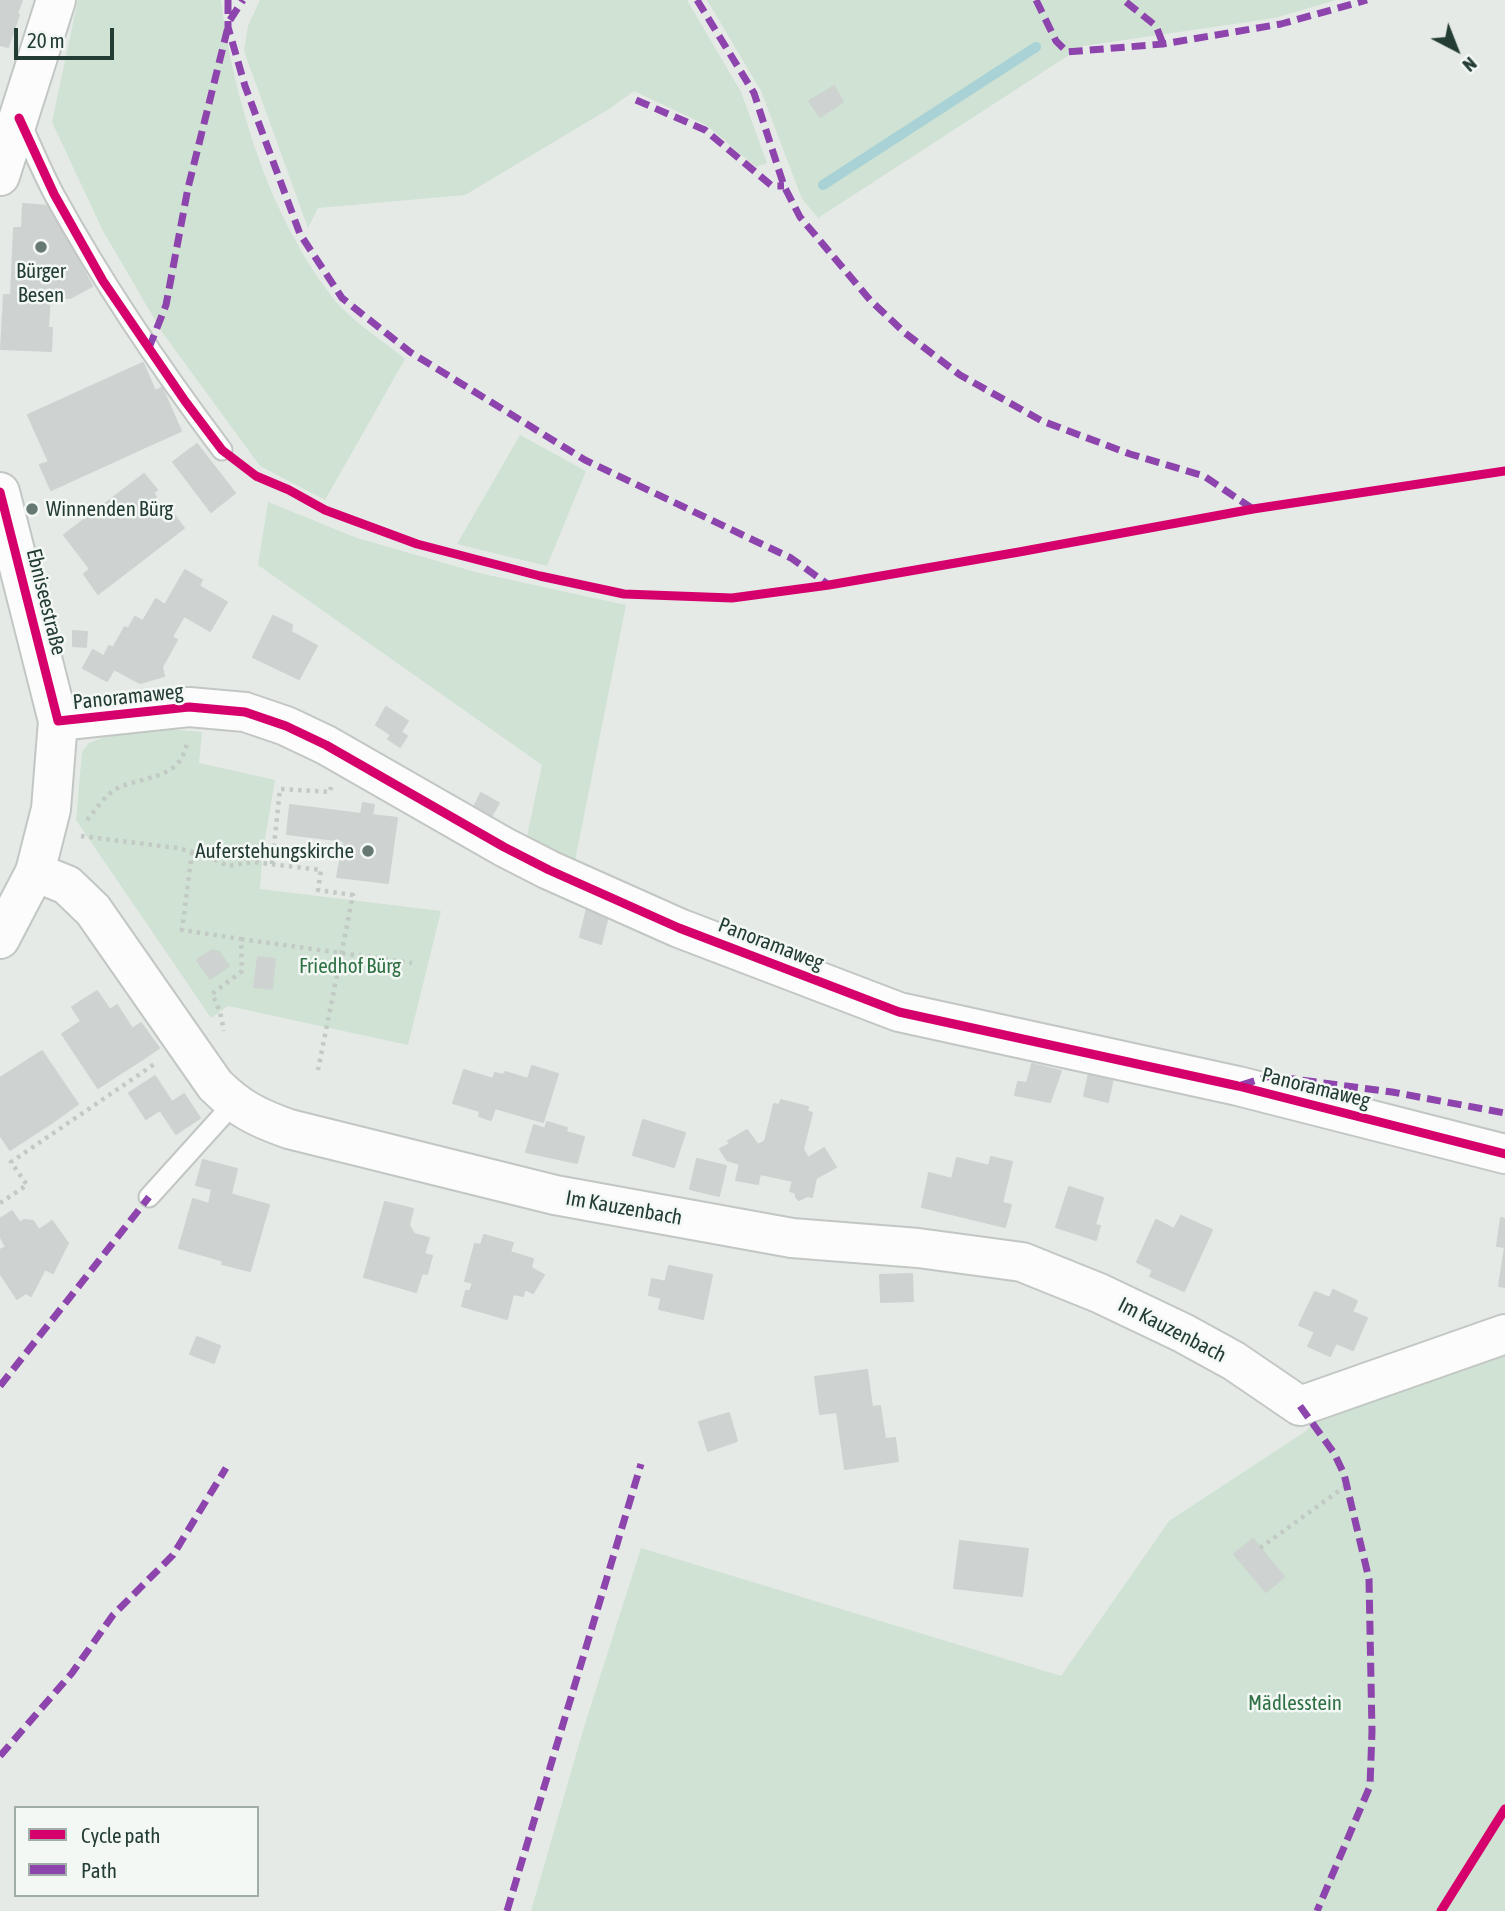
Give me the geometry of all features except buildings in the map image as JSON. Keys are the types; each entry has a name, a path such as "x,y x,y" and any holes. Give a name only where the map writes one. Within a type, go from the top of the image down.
{"street":[{"path":"0,176 56,0"},
{"name":"Ebniseestraße","path":"0,492 58,722 51,808 35,872 0,939"},
{"name":"Panoramaweg","path":"58,722 189,707 245,712 286,726 326,745 504,848 549,870 679,928 899,1012 1238,1086 1505,1154"},
{"name":"Im Kauzenbach","path":"35,872 67,885 93,910 215,1085 233,1104 258,1118 289,1129 555,1195 792,1238 918,1248 1022,1262 1099,1293 1183,1333 1234,1362 1300,1406 1505,1334"}],"lane":[{"path":"19,118 54,194 103,281 222,450"},
{"path":"149,1197 233,1104"}],"path":[{"path":"76,835 116,789 170,772 182,760 187,746 189,707"},
{"path":"271,864 280,789 330,792"},
{"path":"84,836 192,852 228,866 253,862 321,870 318,890 353,895 318,1070"},
{"path":"192,852 182,930 412,963"},
{"path":"224,1033 220,1012 212,994 242,971 241,939"},
{"path":"0,1203 27,1185 11,1162 152,1066"},
{"path":"1260,1548 1347,1485"}],"green space":[{"path":"78,0 221,0 246,121 276,200 294,238 339,305 405,359 325,500 260,466 162,332 102,229 52,122"},
{"path":"260,0 687,0 741,92 767,163 756,167 706,125 634,91 609,109 465,195 318,208 308,228 244,51 248,26"},
{"path":"707,0 1336,0 1275,18 1083,46 818,218 802,199 761,91"},
{"path":"520,435 586,471 547,566 457,544"},
{"path":"268,502 357,538 479,573 626,605 572,876 524,851 542,765 258,565"},
{"name":"Friedhof Bürg","path":"167,729 202,732 199,763 275,780 263,851 260,889 441,911 408,1045 228,1006 211,1018 76,820 82,752 89,743 134,731"},
{"name":"Mädlesstein","path":"1505,1351 1505,1911 531,1911 584,1727 641,1548 1061,1676 1169,1521 1306,1431 1329,1406"}],"waterway":[{"path":"823,185 1036,47"}],"marked path":[{"path":"228,0 228,27 245,86 300,234 342,298 410,352 585,460 791,558 829,585"},
{"path":"230,20 243,0"},
{"path":"697,0 754,93 784,186 800,217 870,300 905,333 960,375 1042,421 1130,454 1204,476 1253,509"},
{"path":"1036,0 1056,41 1067,52 1163,44 1281,24 1367,0"},
{"path":"1126,2 1156,26 1163,44"},
{"path":"149,348 166,305 188,188 228,27"},
{"path":"636,100 705,130 772,186 784,186"},
{"path":"1241,1085 1271,1076 1392,1092 1505,1113"},
{"path":"0,1386 149,1197"},
{"path":"1300,1406 1334,1453 1344,1474 1369,1579 1372,1731 1370,1786 1317,1911"},
{"path":"507,1911 641,1464"},
{"path":"0,1756 72,1673 113,1615 173,1555 226,1468"}],"cycle path":[{"path":"19,118 54,194 103,281 222,450 256,476 325,510 417,544 540,576 624,594 732,598 829,585 1253,509 1505,471"},
{"path":"0,492 58,721 189,707 245,712 286,726 326,745 549,870 679,928 899,1012 1238,1086 1505,1154"},
{"path":"1441,1911 1505,1809"}],"place":[{"name":"Bürger Besen","path":"41,247"},
{"name":"Winnenden Bürg","path":"32,509"},
{"name":"Auferstehungskirche","path":"368,851"}]}
